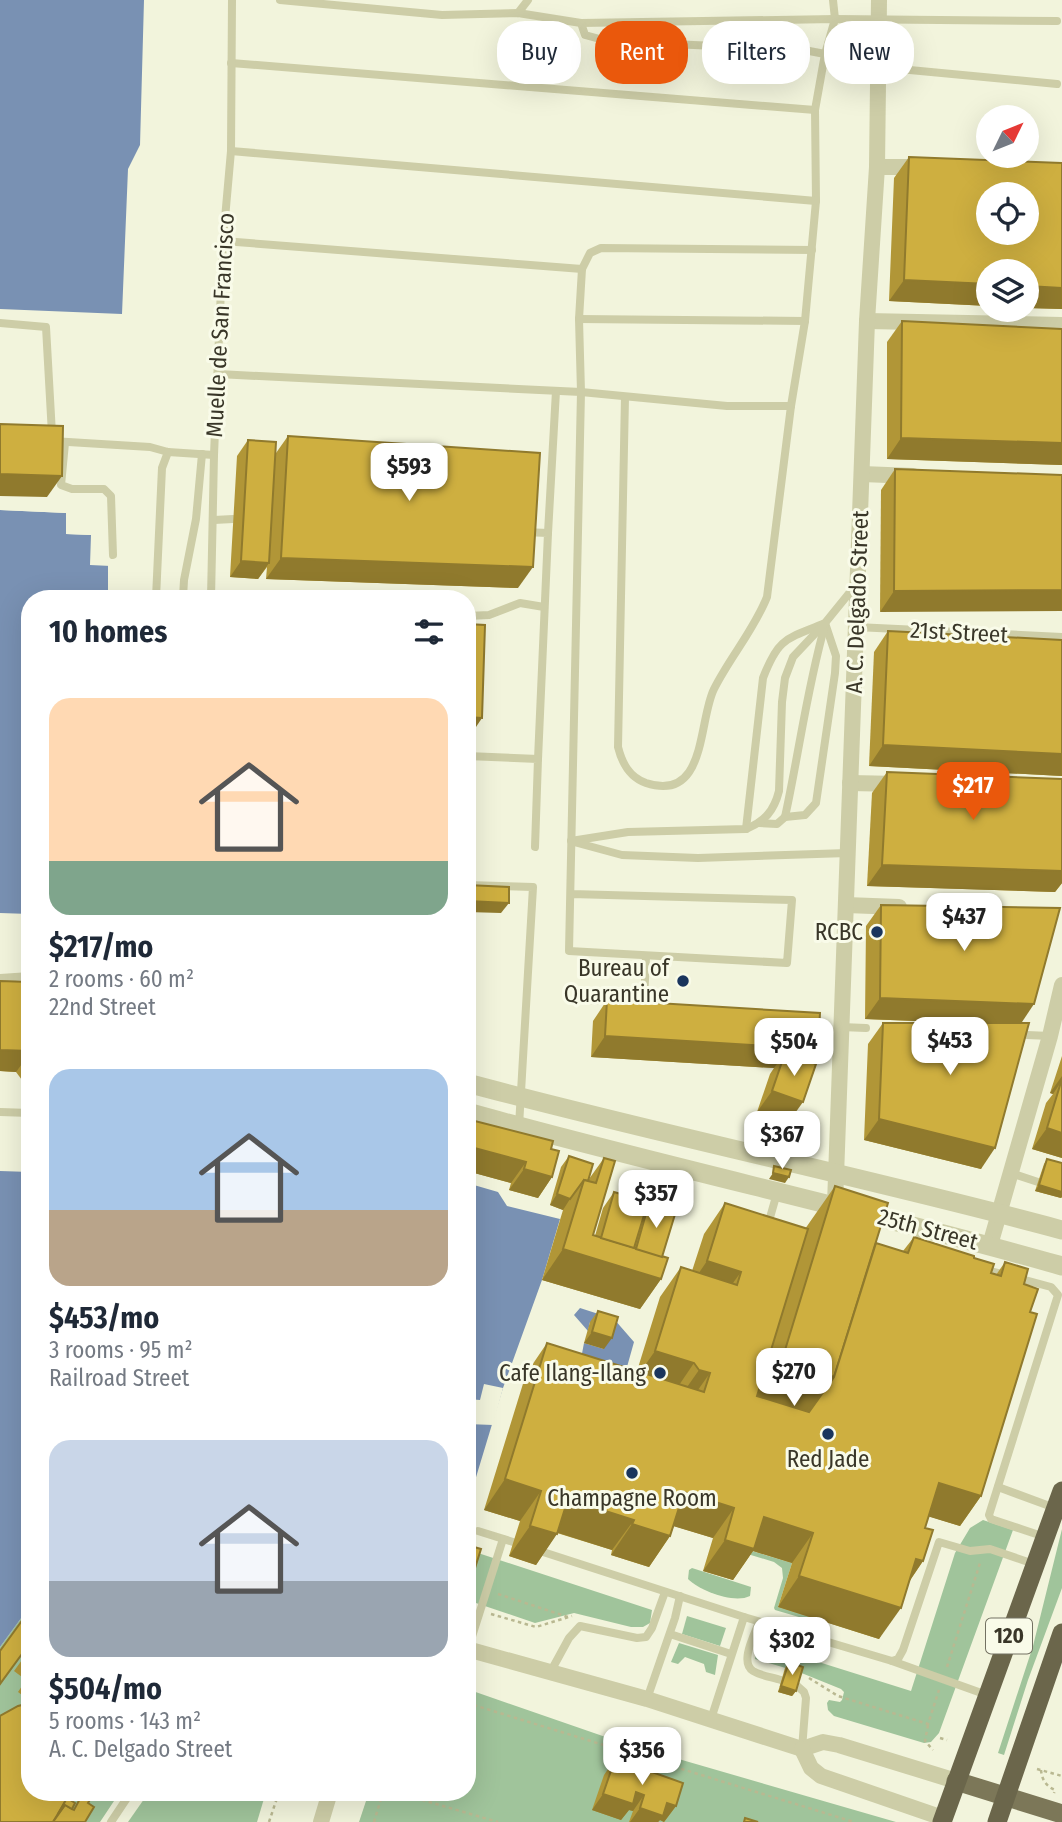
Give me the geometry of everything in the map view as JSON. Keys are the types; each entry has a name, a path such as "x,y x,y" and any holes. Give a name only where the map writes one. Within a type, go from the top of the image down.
{"highway":[{"name":"120","path":"947,1821 957,1781 987,1695 1059,1500"},
{"name":"120","path":"997,1822 1062,1633"}],"main road":[{"path":"957,1781 1062,1814"}],"street":[{"name":"A. C. Delgado Street","path":"878,21 880,0"},
{"name":"A. C. Delgado Street","path":"835,1205 867,321 877,167 878,84"},
{"path":"877,167 943,167"},
{"path":"867,321 1062,325"},
{"path":"862,474 925,477"},
{"path":"850,782 916,784"},
{"path":"846,905 915,907"},
{"path":"990,1245 1062,985"},
{"name":"25th Street","path":"476,1085 628,1125 836,1173 1062,1230"},
{"name":"25th Street","path":"476,1114 778,1190 917,1231 990,1245 1062,1266"},
{"path":"622,1152 628,1125"},
{"path":"476,1651 647,1699 802,1749 823,1742 839,1745 957,1781"},
{"path":"802,1749 811,1768 821,1776 947,1821"},
{"path":"321,1822 327,1801"}],"lane":[{"name":"Muelle de San Francisco","path":"39,441 150,447 168,452 214,455 223,241 231,151 232,0"},
{"path":"280,0 442,15 518,13 568,21"},
{"path":"518,13 528,0"},
{"path":"833,0 835,19"},
{"path":"581,23 835,19 878,21"},
{"path":"914,21 1057,21"},
{"path":"581,25 585,35 607,41 804,50 824,54"},
{"path":"625,397 618,747 621,760 629,772 654,785 677,781 695,765 713,691 758,619 767,597 791,406 805,321 816,201 815,110 824,60"},
{"path":"231,63 815,110"},
{"path":"914,70 1057,84"},
{"path":"231,151 816,201"},
{"path":"223,241 582,269"},
{"path":"571,894 792,900 787,963 569,951 581,392 579,319 582,269 590,253 601,248 812,250"},
{"path":"579,319 805,321"},
{"path":"0,323 46,327 52,441"},
{"path":"218,374 581,392 727,406 791,406"},
{"path":"535,847 556,391"},
{"path":"65,443 60,482 62,486 72,489 104,489 111,496 113,555"},
{"path":"156,590 162,468 168,452"},
{"path":"183,590 196,519 202,454"},
{"path":"211,590 214,455"},
{"path":"214,520 233,519"},
{"path":"522,532 548,533"},
{"path":"571,841 628,832 747,829 759,824 769,815 776,804 779,791 782,702 793,657 858,582"},
{"path":"476,616 489,615 520,603 544,607"},
{"path":"747,829 763,678 769,662 779,644 787,638 825,623"},
{"path":"759,824 777,824 785,817 805,815 816,803 836,656 825,623"},
{"path":"785,817 813,666 825,623"},
{"name":"21st Street","path":"856,627 1062,637"},
{"path":"476,756 538,759"},
{"path":"571,841 622,855 698,858 848,853"},
{"path":"476,885 533,887 519,1126"},
{"path":"644,1002 646,957"},
{"path":"0,978 21,977"},
{"path":"586,1000 671,1004"},
{"path":"841,1027 866,1028"},
{"path":"1027,1035 1050,1036"},
{"path":"0,1112 21,1113"},
{"path":"1011,1173 1038,1182"},
{"path":"765,1236 778,1190"},
{"path":"978,1268 1054,1288 1059,1298 989,1518 1045,1537"},
{"path":"998,1488 1059,1500"},
{"path":"478,1531 513,1542"},
{"path":"476,1624 503,1539"},
{"path":"892,1661 898,1659 903,1650 939,1542 970,1551 985,1549 1035,1564"},
{"path":"540,1551 759,1622 892,1661 987,1695"},
{"path":"551,1671 569,1638 580,1626 637,1638 646,1637 665,1592"},
{"path":"647,1699 680,1596"},
{"path":"711,1719 744,1617"},
{"path":"759,1622 747,1658 748,1665 753,1671 781,1680"},
{"path":"670,1634 731,1654"},
{"path":"795,1684 804,1692 806,1698 802,1749"},
{"path":"111,1822 125,1801"}],"path":[{"path":"933,1749 925,1741 928,1724 985,1549"},
{"path":"487,1590 568,1617"},
{"path":"805,1676 838,1696 928,1724"},
{"path":"476,1706 854,1822"},
{"path":"940,1738 947,1740"},
{"path":"1054,1793 1055,1790 1050,1788 1039,1769 1062,1776"},
{"path":"269,1822 276,1801"},
{"path":"374,1822 380,1801"},
{"path":"426,1801 498,1822"}],"green space":[{"path":"983,1520 1013,1530 939,1733 931,1742 924,1743 834,1716 828,1710 827,1703 829,1700 842,1700 844,1692 841,1689 799,1672 755,1659 758,1643 911,1691 955,1553 970,1528"},
{"path":"1062,1529 1062,1588 1004,1755 998,1753 1033,1646"},
{"path":"742,1548 792,1563 778,1607 817,1619 816,1622 775,1610 783,1578 782,1568 774,1562 741,1552"},
{"path":"478,1553 652,1610 650,1623 643,1627 631,1627 574,1613 535,1623 476,1603"},
{"path":"692,1568 751,1587 750,1596 727,1597 701,1588 688,1579 689,1570"},
{"path":"687,1616 726,1628 720,1646 682,1634"},
{"path":"21,1618 21,1801 114,1801 100,1822 0,1822 0,1647"},
{"path":"679,1643 718,1655 715,1675 706,1672 704,1664 685,1657 678,1664 671,1662"},
{"path":"476,1692 620,1742 896,1822 359,1822 366,1801 476,1801"},
{"path":"143,1801 263,1801 257,1822 128,1822"}],"water":[{"path":"0,0 144,0 140,145 128,169 122,314 0,309"},
{"path":"0,510 67,513 66,534 91,535 91,565 108,565 108,590 21,590 21,914 0,913"},
{"path":"0,1171 21,1172 21,1618 0,1647"},
{"path":"476,1186 498,1192 507,1206 560,1219 542,1280 503,1388 476,1477"},
{"path":"580,1308 614,1319 634,1342 625,1374 580,1364 584,1343 604,1349 590,1322 588,1331 574,1315"}],"pier":[{"path":"0,506 68,510 69,530 94,532 94,561 108,562 111,566 90,565 91,535 66,534 66,513 0,510"},
{"path":"484,1384 503,1388 493,1425 476,1424 476,1400 480,1400"}],"building":[{"path":"909,157 976,160 976,168 1040,168 1040,162 1062,163 1062,288 1039,287 1039,259 976,259 976,283 904,280"},
{"path":"902,321 1062,329 1062,443 901,438"},
{"path":"0,424 63,426 62,476 0,474"},
{"path":"288,436 540,453 533,567 281,558"},
{"path":"248,440 276,442 269,563 241,561"},
{"path":"895,469 1062,475 1062,590 894,591"},
{"path":"476,624 485,625 482,718 476,718"},
{"path":"888,631 1062,640 1062,754 883,745"},
{"path":"887,772 1062,779 1062,871 882,865"},
{"path":"476,885 509,887 509,903 476,901"},
{"path":"881,905 1060,908 1034,1004 880,998"},
{"path":"0,981 21,982 21,1051 0,1050"},
{"path":"607,1000 820,1013 818,1049 605,1036"},
{"path":"883,1023 1029,1023 995,1148 879,1119"},
{"path":"785,1053 816,1064 803,1102 772,1091"},
{"path":"1062,1082 1062,1133 1047,1128"},
{"path":"476,1121 553,1141 551,1149 559,1151 552,1177 524,1169 526,1162 476,1148"},
{"path":"569,1156 593,1164 588,1181 584,1180 570,1199 557,1194"},
{"path":"604,1158 615,1161 593,1235 668,1258 661,1279 563,1249 584,1180 596,1183"},
{"path":"1047,1159 1062,1163 1062,1192 1039,1185"},
{"path":"774,1166 791,1170 789,1177 773,1173"},
{"path":"835,1186 888,1203 834,1377 782,1360"},
{"path":"614,1192 648,1202 634,1248 601,1238"},
{"path":"649,1203 676,1211 662,1257 636,1249"},
{"path":"725,1203 808,1229 757,1396 809,1412 834,1377 876,1243 908,1253 914,1237 994,1264 991,1273 1001,1276 1005,1262 1028,1269 1024,1284 1038,1289 1030,1312 1037,1314 981,1496 939,1483 925,1528 933,1530 923,1561 916,1559 901,1608 799,1576 813,1533 764,1517 754,1549 725,1540 734,1508 684,1492 670,1536 632,1524 634,1520 568,1499 557,1534 530,1526 541,1491 505,1479 547,1343 704,1392 710,1373 699,1370 694,1363 655,1351 681,1267 737,1285 741,1272 707,1261"},
{"path":"598,1311 618,1317 612,1338 592,1332"},
{"path":"476,1548 481,1549 476,1565"},
{"path":"21,1622 21,1655 0,1684 0,1651"},
{"path":"789,1662 803,1667 796,1691 781,1686"},
{"path":"21,1705 21,1801 66,1801 53,1822 0,1822 0,1716"},
{"path":"615,1759 683,1783 676,1806 667,1803 663,1816 640,1808 644,1795 636,1792 633,1804 603,1794"},
{"path":"65,1801 75,1803 72,1809 65,1805 58,1814"},
{"path":"79,1801 89,1801 88,1803 94,1807 85,1822 53,1822 65,1805 74,1810"}],"place":[{"name":"RCBC","path":"877,932"},
{"name":"Bureau of Quarantine","path":"683,981"},
{"name":"Cafe Ilang-Ilang","path":"660,1373"},
{"name":"Red Jade","path":"828,1434"},
{"name":"Champagne Room","path":"632,1473"}]}
